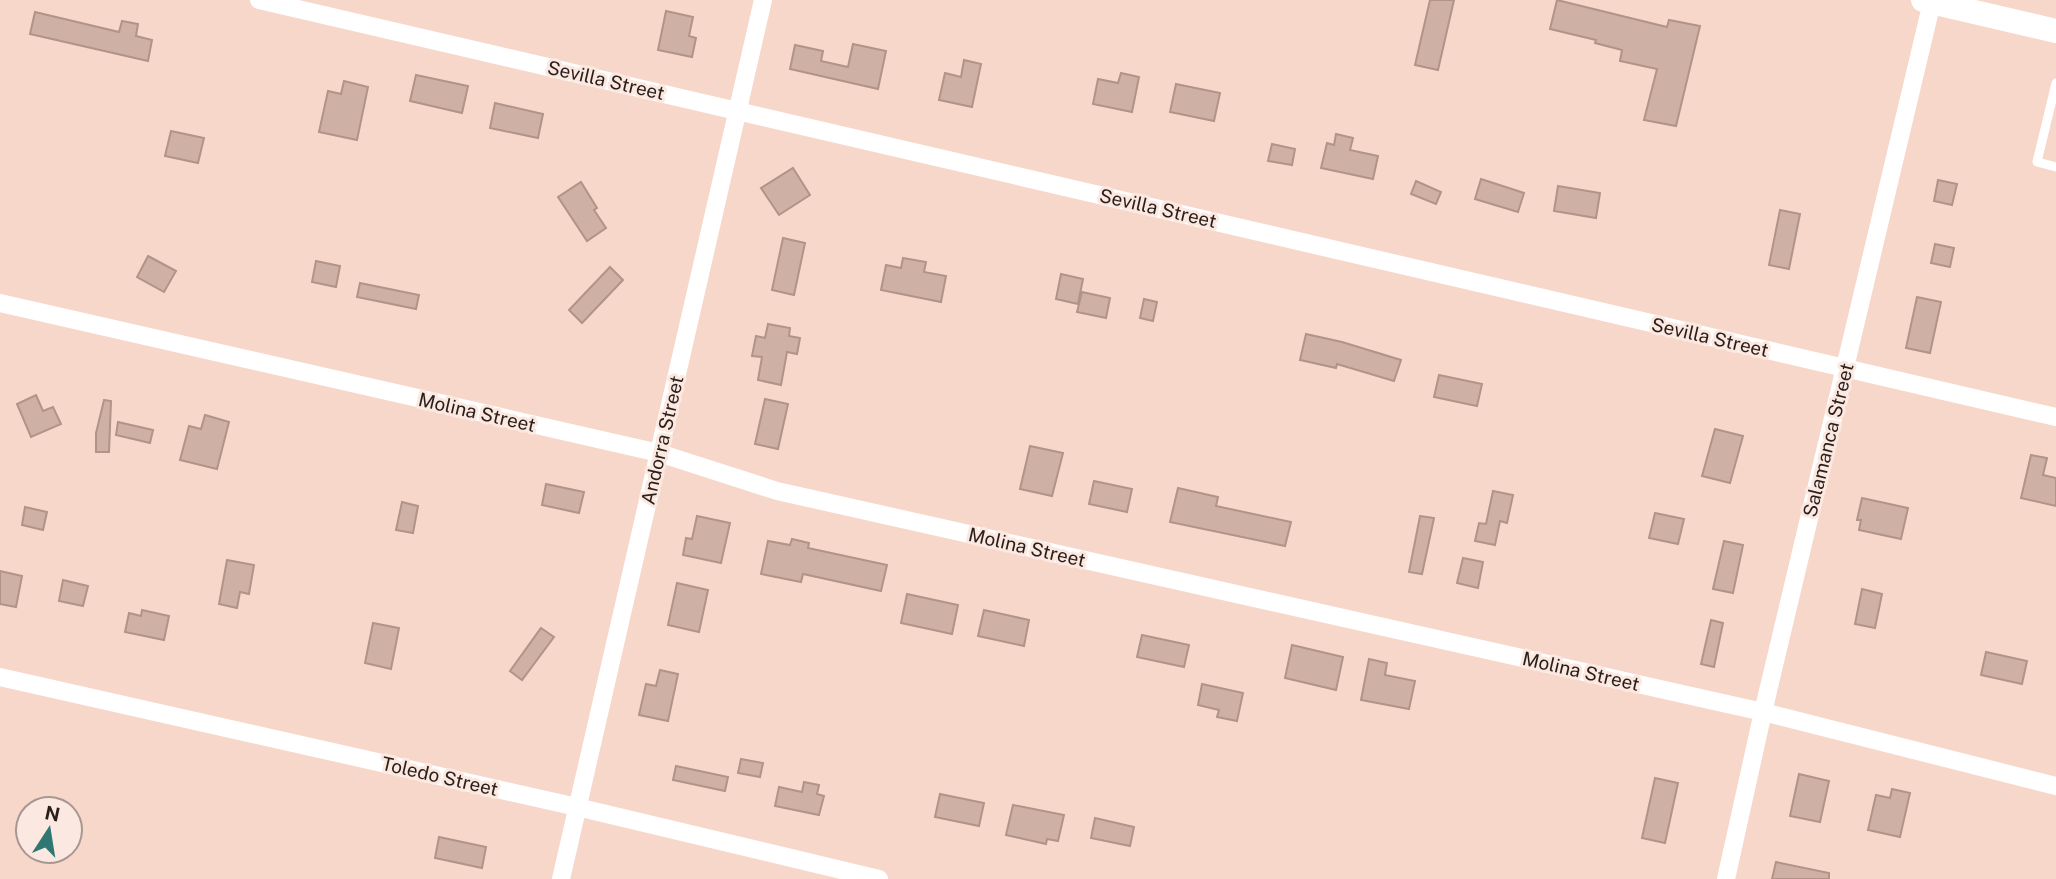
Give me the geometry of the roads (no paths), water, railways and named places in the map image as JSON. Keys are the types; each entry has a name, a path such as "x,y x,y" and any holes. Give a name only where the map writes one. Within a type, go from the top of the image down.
{"main road":[{"path":"1928,1 2056,31"}],"street":[{"name":"Sevilla Street","path":"259,0 2056,417"},
{"name":"Andorra Street","path":"561,879 763,0"},
{"name":"Salamanca Street","path":"1726,879 1763,712 1846,368 1928,1"},
{"name":"Molina Street","path":"0,303 659,453 777,491 1763,712 2056,786"},
{"name":"Toledo Street","path":"0,677 577,807 878,879"}],"lane":[{"path":"2056,83 2036,162 2056,167"}]}
